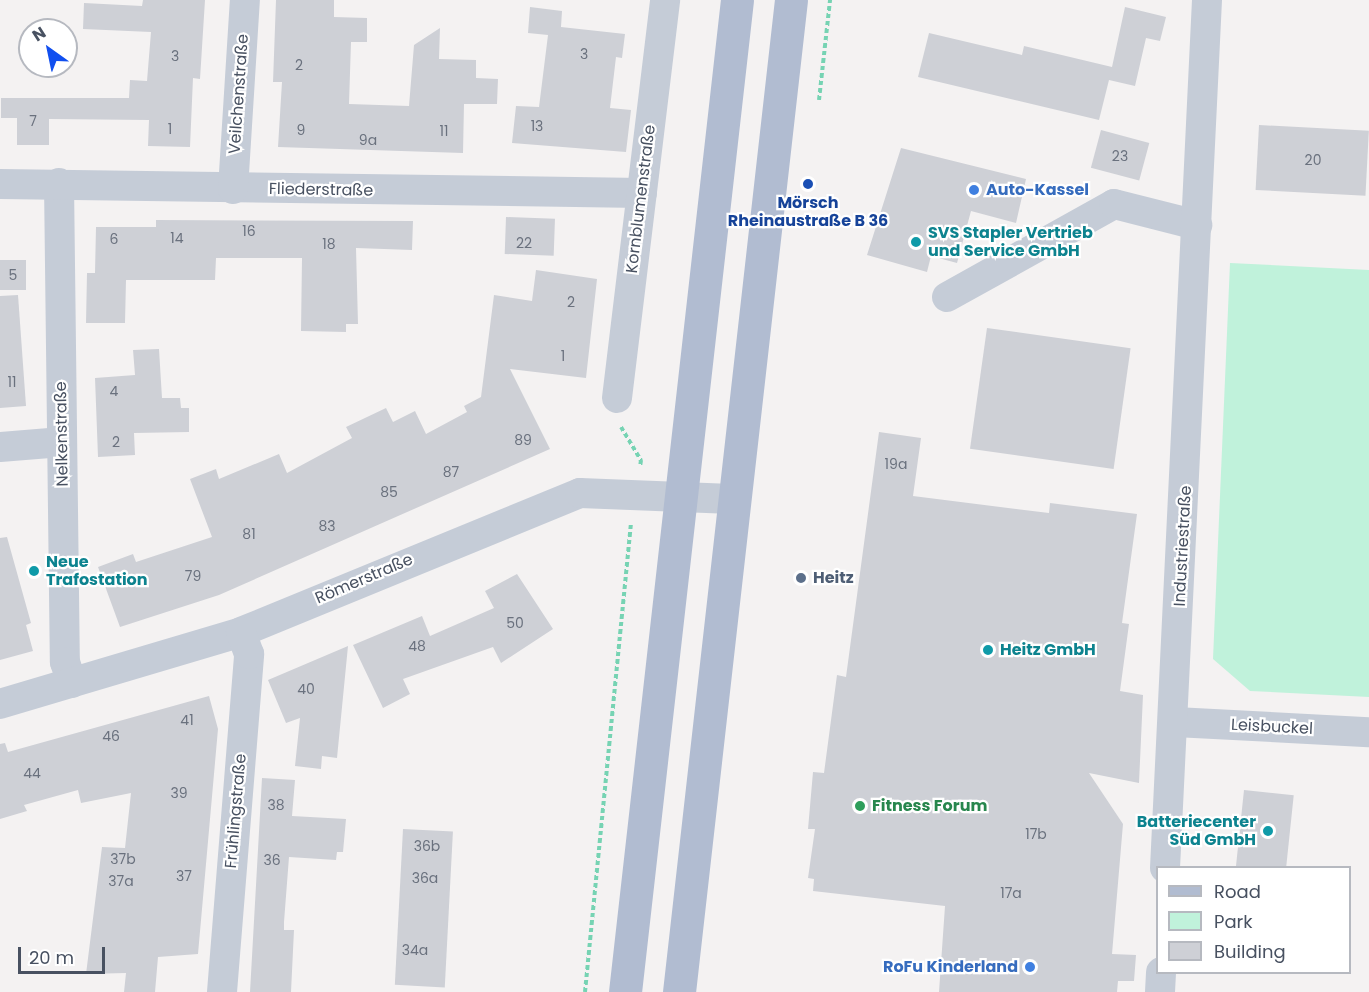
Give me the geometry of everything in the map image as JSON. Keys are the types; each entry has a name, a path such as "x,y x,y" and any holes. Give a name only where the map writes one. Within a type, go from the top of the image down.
{"main road":[{"path":"625,992 737,0"},
{"path":"679,992 732,499 791,0"},
{"path":"785,53 808,0"}],"street":[{"name":"Veilchenstraße","path":"233,189 245,0"},
{"name":"Kornblumenstraße","path":"617,398 664,0"},
{"name":"Industriestraße","path":"1165,866 1175,722 1207,0"},
{"name":"Fliederstraße","path":"0,184 59,183 233,189 642,193"},
{"name":"Nelkenstraße","path":"59,183 65,663 72,683"},
{"path":"947,297 1114,204 1197,225"},
{"path":"0,447 62,442"},
{"name":"Römerstraße","path":"0,704 241,632 580,493 634,498 732,499"},
{"name":"Frühlingstraße","path":"222,992 249,654 241,632"},
{"name":"Leisbuckel","path":"1175,722 1369,732"},
{"path":"1160,992 1161,974"}],"path":[{"path":"819,100 830,0"},
{"path":"585,992 634,498 641,460 614,415 617,398"}],"green space":[{"path":"1230,263 1369,270 1369,697 1250,691 1213,659"}],"building":[{"path":"143,0 205,0 200,79 193,78 190,147 148,146 149,120 49,119 49,145 17,145 17,118 1,118 1,98 129,98 130,80 147,81 151,32 83,29 84,3 142,6"},
{"path":"276,0 334,0 334,17 367,18 367,42 351,42 349,104 409,106 414,45 440,28 439,59 476,60 476,78 498,79 497,104 464,104 463,153 278,147 282,82 273,82"},
{"path":"530,7 562,11 561,27 625,34 622,58 616,57 610,108 631,110 626,152 512,143 516,106 539,107 548,35 528,33"},
{"path":"1125,7 1166,17 1160,41 1146,38 1135,86 1109,80 1099,120 918,77 929,33 1022,55 1024,46 1112,67"},
{"path":"1259,125 1369,131 1365,196 1256,190"},
{"path":"1101,130 1149,143 1139,181 1091,168"},
{"path":"901,148 1026,179 1016,223 971,211 957,263 931,256 927,272 867,255"},
{"path":"506,217 555,219 554,256 505,254"},
{"path":"156,220 413,221 412,250 356,248 358,324 346,324 346,332 301,331 302,258 216,258 215,280 126,280 125,323 86,323 87,273 95,273 96,227 156,227"},
{"path":"0,260 26,260 26,290 0,290"},
{"path":"536,270 597,279 586,378 510,369 550,449 219,595 120,627 98,567 133,554 136,562 212,537 190,479 216,469 219,479 279,454 287,473 352,438 346,427 386,408 393,422 415,411 426,434 467,412 464,406 481,397 494,295 532,301"},
{"path":"18,295 26,406 0,408 0,296"},
{"path":"987,328 1131,348 1114,469 970,449"},
{"path":"159,349 162,398 180,398 181,408 189,408 189,432 134,433 135,455 98,457 95,378 135,375 133,350"},
{"path":"879,432 921,438 913,496 1049,513 1050,503 1137,514 1122,623 1129,624 1120,691 1143,695 1139,783 1089,773 1123,824 1112,954 1136,955 1134,981 1118,981 1117,992 939,992 945,906 813,891 814,879 808,878 815,829 808,829 813,772 824,773 837,675 846,677"},
{"path":"7,537 31,623 26,625 33,651 0,660 0,538"},
{"path":"517,574 553,629 501,663 493,647 403,679 410,694 383,708 353,645 422,616 430,636 494,608 485,591"},
{"path":"348,646 337,758 322,756 321,769 295,766 300,718 286,723 268,680"},
{"path":"209,696 218,729 198,954 158,957 155,992 124,992 126,973 86,974 102,847 125,848 131,793 81,803 78,790 24,805 27,811 0,819 0,744 5,743 8,752"},
{"path":"262,778 295,780 292,816 346,819 343,852 337,852 336,860 289,857 284,930 294,930 291,992 250,992"},
{"name":"Batteriecenter Süd GmbH","path":"1244,790 1294,795 1286,866 1236,866"},
{"path":"403,829 453,832 445,987 395,985"}],"place":[{"name":"Mörsch Rheinaustraße B 36","path":"808,184"},
{"name":"Auto-Kassel","path":"974,190"},
{"name":"SVS Stapler Vertrieb und Service GmbH","path":"916,242"},
{"name":"Neue Trafostation","path":"34,571"},
{"name":"Heitz","path":"801,578"},
{"name":"Heitz GmbH","path":"988,650"},
{"name":"Fitness Forum","path":"860,806"},
{"name":"Batteriecenter Süd GmbH","path":"1268,831"},
{"name":"RoFu Kinderland","path":"1030,967"}]}
